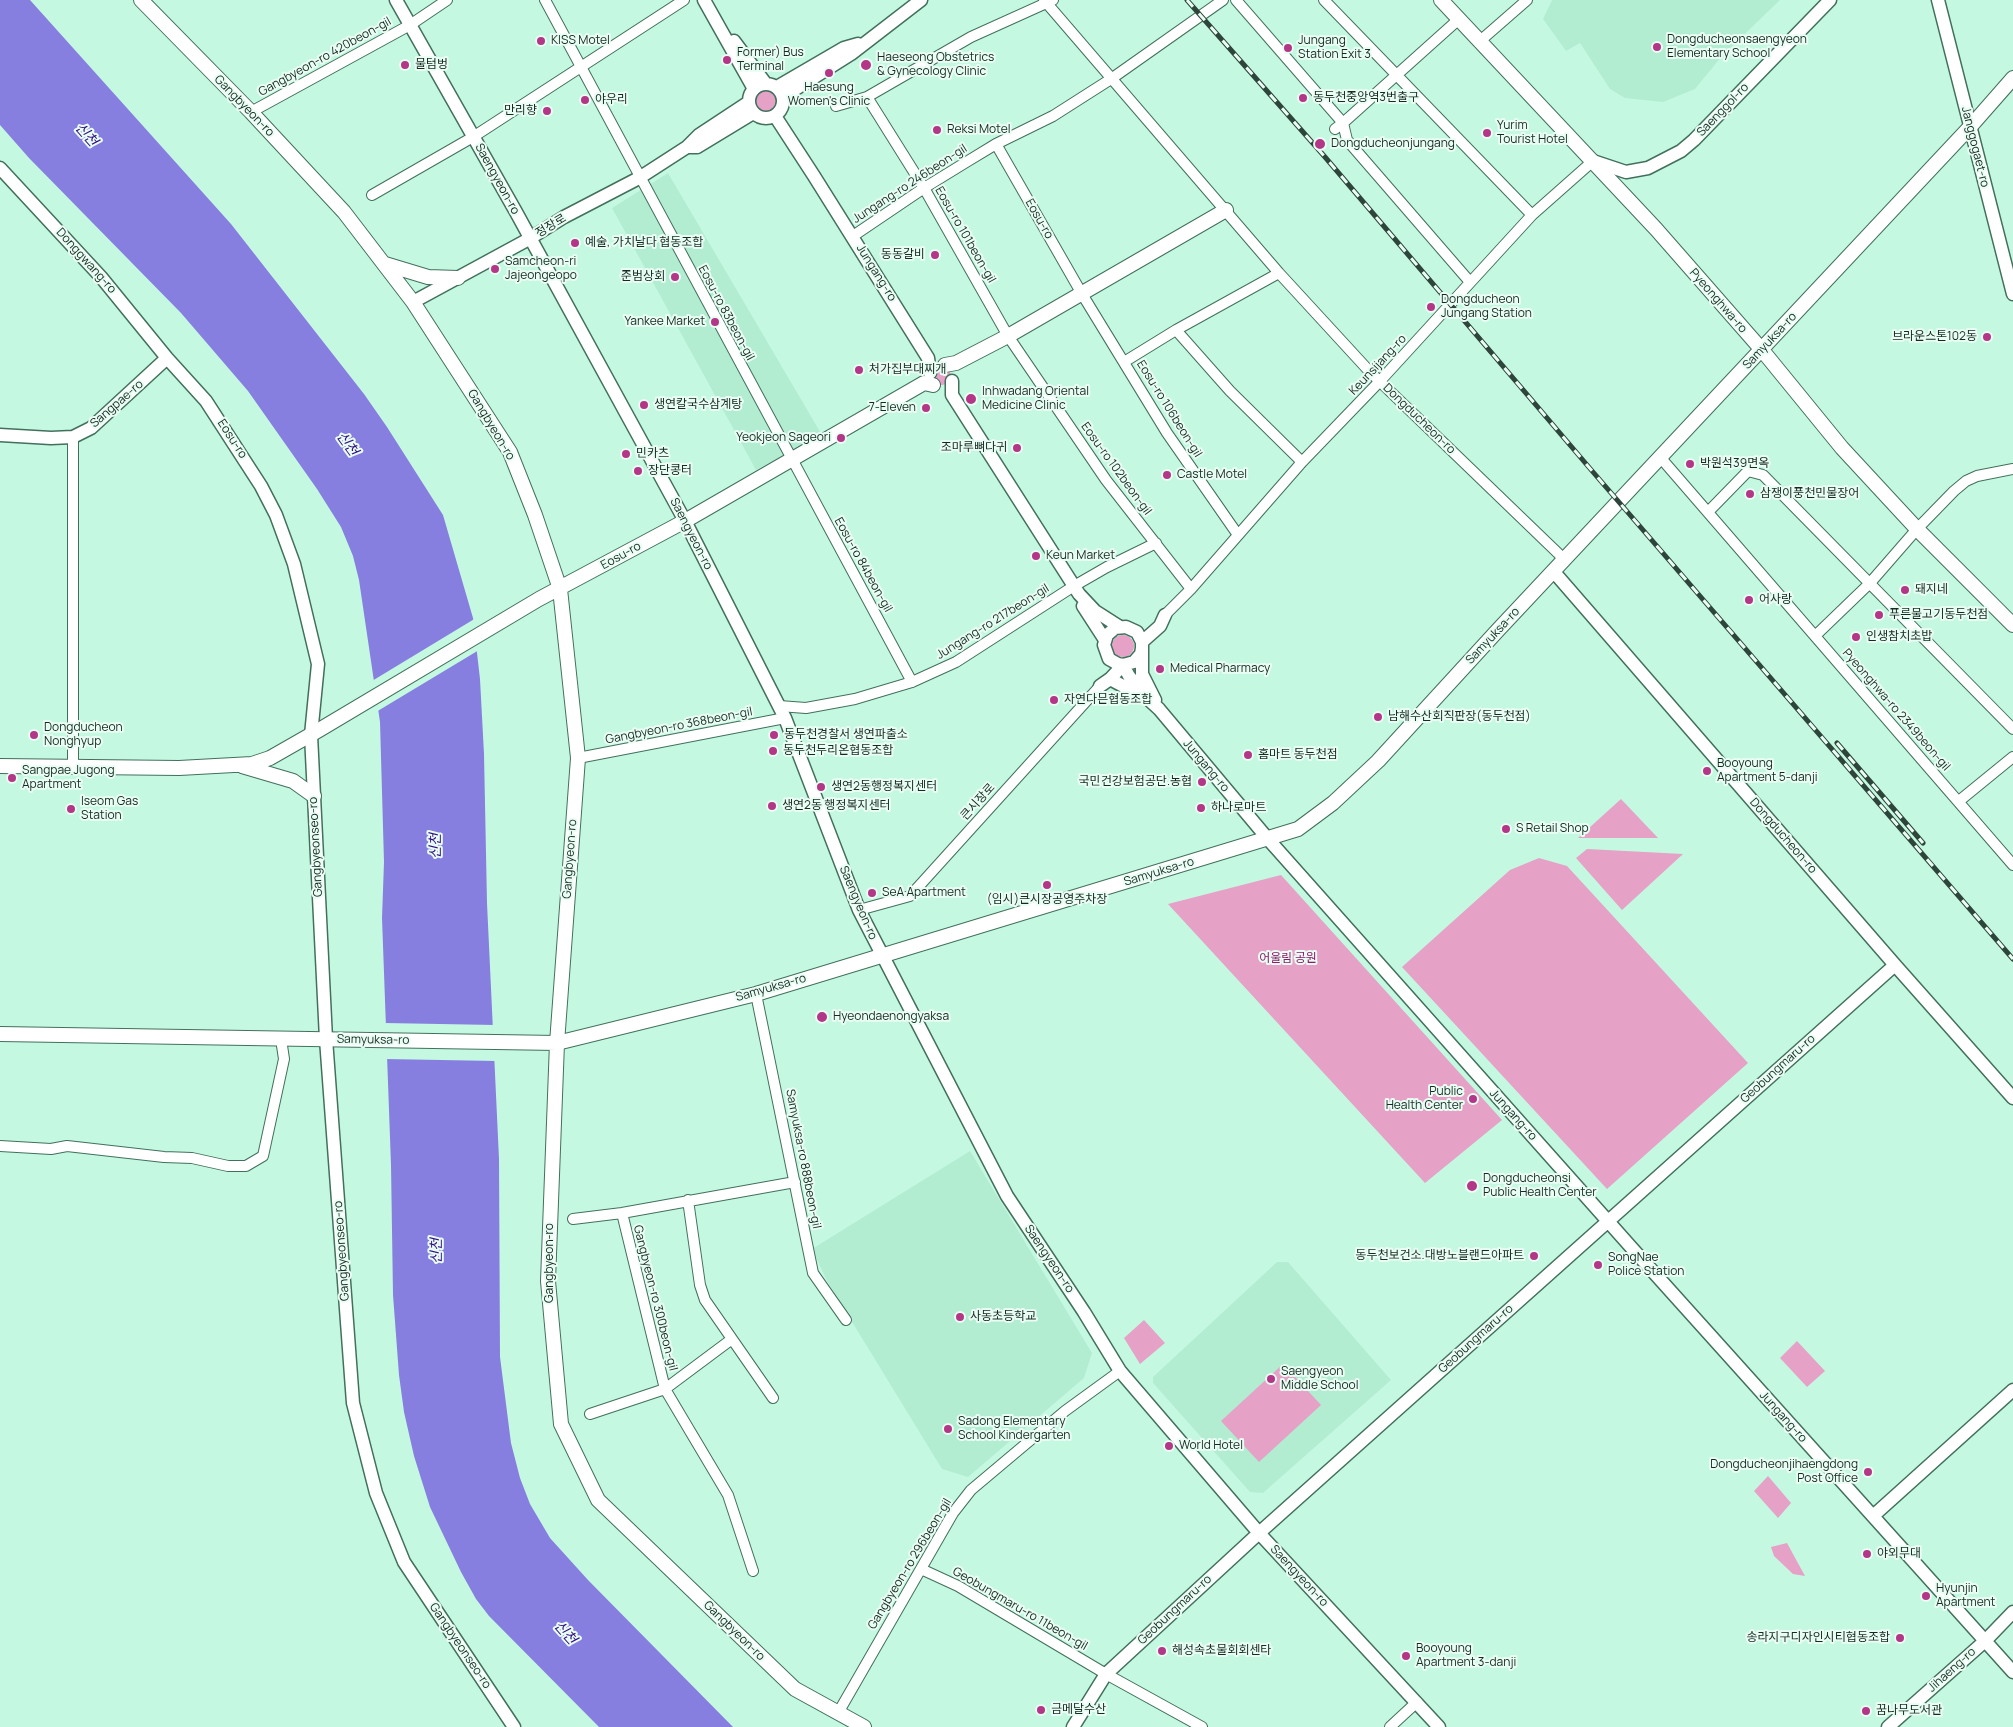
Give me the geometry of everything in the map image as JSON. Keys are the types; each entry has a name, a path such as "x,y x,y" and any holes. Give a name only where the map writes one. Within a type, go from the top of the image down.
{"main road":[{"name":"Gangbyeon-ro","path":"141,0 251,112 344,212 413,302 510,452 536,515 560,589 578,758 556,1043 548,1281 562,1424 598,1500 794,1689 864,1727"},
{"name":"Pyeonghwa-ro","path":"1441,0 1656,229 1762,350 1842,448 1917,529 2013,626"},
{"name":"Samyuksa-ro","path":"0,1034 556,1043 756,994 1298,829 1333,803 1378,761 1498,630 1970,127 2013,78"},
{"name":"Eosu-ro","path":"0,766 180,768 252,764 270,758 539,599 685,521 942,376 1226,210"},
{"path":"385,264 428,277 458,278"},
{"path":"239,765 293,781 314,796"}],"street":[{"name":"Saengyeon-ro","path":"396,0 685,521 782,712 859,910 881,956 1007,1196 1084,1312 1120,1371 1259,1533 1439,1727"},
{"name":"Gangbyeon-ro 420beon-gil","path":"251,112 410,25 447,0"},
{"name":"Eosu-ro 83beon-gil","path":"545,0 792,460"},
{"path":"372,195 473,137 684,0"},
{"path":"704,0 754,89 776,98"},
{"path":"754,89 749,97 751,108 763,119 776,98 844,48 866,42 908,12 921,0"},
{"path":"1111,79 1223,0"},
{"path":"1236,0 1339,126 1347,140 1470,282"},
{"path":"1324,0 1532,215"},
{"path":"1480,41 1527,0"},
{"name":"Saenggol-ro","path":"1593,161 1626,172 1648,168 1681,151 1694,140 1830,0"},
{"name":"Janggogaet-ro","path":"1938,0 2013,294"},
{"name":"Dongducheon-ro","path":"836,106 867,97 971,37 1048,1 1111,79 1279,273 1380,382 1565,560"},
{"path":"1339,126 1397,77 1459,20"},
{"name":"Jungang-ro","path":"719,25 725,29 741,49 776,98 814,176 928,358 942,376"},
{"name":"Jungang-ro 246beon-gil","path":"853,236 924,188 996,144 1053,116 1111,79"},
{"name":"Eosu-ro 101beon-gil","path":"867,97 924,188 1008,336"},
{"name":"정장로","path":"413,302 639,178 687,147 699,135 751,108"},
{"name":"Eosu-ro","path":"996,144 1082,294"},
{"name":"Keunsijang-ro","path":"1166,615 1302,462 1380,382 1532,215 1593,161"},
{"name":"Donggwang-ro","path":"0,168 101,277 167,358"},
{"path":"1124,362 1176,330 1279,273"},
{"name":"Eosu-ro 106beon-gil","path":"1082,294 1168,433 1238,535"},
{"path":"1176,330 1230,391 1302,462"},
{"name":"Eosu-ro 102beon-gil","path":"1008,336 1106,480 1191,589"},
{"name":"Eosu-ro","path":"167,358 206,401 238,448 276,515 294,564 318,664 311,735"},
{"name":"Sangpae-ro","path":"0,435 51,438 73,437 91,428 134,391 167,358"},
{"path":"942,376 952,395 1076,590 1095,611 1120,627"},
{"path":"73,437 73,767"},
{"name":"Pyeonghwa-ro 2349beon-gil","path":"1660,457 2013,864"},
{"name":"Eosu-ro 84beon-gil","path":"792,460 912,682"},
{"path":"1814,636 1870,583 1917,529 1954,491 1966,481 1977,476 2013,469"},
{"path":"1708,512 1748,471 1763,475 2013,729"},
{"path":"1076,590 1107,566 1156,543"},
{"name":"Dongducheon-ro","path":"1554,572 2013,1098"},
{"path":"1076,590 1080,601 1105,640"},
{"name":"Jungang-ro 217beon-gil","path":"782,712 855,699 912,682 956,662 1076,590"},
{"path":"1159,709 1142,674 1140,641 1152,626 1166,615"},
{"path":"1105,683 1109,672 1109,659 1104,650 1105,640 1111,631 1120,627 1126,627 1140,641 1141,654 1134,662 1123,665 1109,659"},
{"path":"1105,683 1123,665"},
{"path":"1123,665 1137,686 1159,709"},
{"path":"1105,683 1127,688 1137,686"},
{"name":"큰시장로","path":"859,910 910,896 1105,683"},
{"name":"Jungang-ro","path":"1159,709 1268,839 2013,1672"},
{"name":"Gangbyeon-ro 368beon-gil","path":"578,758 782,712"},
{"name":"Gangbyeonseo-ro","path":"311,735 326,1039 353,1403 376,1493 404,1562 514,1727"},
{"path":"1959,801 2013,757"},
{"name":"Geobungmaru-ro","path":"1073,1727 1106,1674 1259,1533 1895,965"},
{"name":"Samyuksa-ro 888beon-gil","path":"756,994 814,1272 846,1320"},
{"path":"0,1146 51,1149 67,1146 164,1157 192,1158 228,1166 246,1166 262,1156 284,1059 282,1038"},
{"path":"573,1219 622,1213 795,1182"},
{"path":"688,1200 700,1285 705,1300 773,1398"},
{"name":"Gangbyeon-ro 300beon-gil","path":"622,1213 665,1390 728,1495 752,1571"},
{"path":"665,1390 732,1339"},
{"name":"Gangbyeon-ro 296beon-gil","path":"838,1713 953,1513 971,1490 1065,1410 1120,1371"},
{"name":"Gangbyeon-ro 300beon-gil","path":"590,1414 665,1390"},
{"path":"1873,1516 2013,1390"},
{"name":"Geobungmaru-ro 11beon-gil","path":"921,1569 966,1591 1106,1674 1202,1727"},
{"name":"Jihaeng-ro","path":"1888,1727 1985,1641 2013,1612"},
{"path":"1390,1727 1417,1702"}],"shaded area":[{"name":"Dongducheonsaengyeon Elementary School","path":"1552,0 1780,0 1722,56 1695,89 1663,102 1625,98 1610,89 1580,43 1566,51 1543,19"},
{"name":"Yankee Market","path":"668,173 822,435 756,470 612,208"},
{"name":"사동초등학교","path":"970,1151 1092,1353 1084,1378 968,1477 942,1469 827,1281 812,1249"},
{"name":"Saengyeon Middle School","path":"1277,1262 1288,1262 1391,1380 1263,1493 1250,1492 1153,1383 1153,1377"}],"green space":[{"path":"766,91 773,94 776,101 773,108 766,111 759,108 756,101 759,94"},
{"path":"938,367 946,367 951,372 949,383 938,385 933,380 933,372"},
{"path":"1123,635 1131,638 1134,646 1131,654 1123,657 1115,654 1112,646 1115,638"},
{"path":"1621,799 1658,838 1578,838"},
{"path":"1587,849 1683,854 1622,910 1576,858"},
{"path":"1539,858 1567,866 1748,1063 1607,1189 1402,967 1510,870"},
{"name":"어울림 공원","path":"1281,875 1502,1120 1425,1183 1168,904"},
{"path":"1144,1320 1165,1343 1140,1364 1124,1338"},
{"path":"1797,1341 1825,1371 1807,1387 1780,1358"},
{"path":"1283,1364 1321,1405 1259,1462 1221,1421"},
{"path":"1768,1476 1791,1503 1778,1518 1754,1491"},
{"path":"1787,1543 1805,1576 1793,1574 1774,1556 1771,1547"}],"water":[{"name":"신천","path":"0,0 30,0 231,224 364,394 443,515 473,618 480,679 484,754 487,903 499,1159 500,1357 511,1443 520,1478 530,1504 550,1538 588,1580 733,1727 599,1727 489,1616 476,1599 461,1572 430,1507 414,1456 404,1412 399,1375 393,1295 391,1165 382,918 384,862 380,722 359,580 353,556 341,527 317,489 248,391 181,313 29,158 0,125"}],"pier":[{"path":"476,618 479,650 376,712 372,681"},
{"path":"384,1023 495,1025 497,1061 385,1059"}],"railway":[{"path":"1187,0 1325,157 1593,472 2013,959"},
{"path":"1837,743 1923,843"}],"place":[{"name":"KISS Motel","path":"541,41"},
{"name":"Dongducheonsaengyeon Elementary School","path":"1657,47"},
{"name":"Jungang Station Exit 3","path":"1288,48"},
{"name":"Former) Bus Terminal","path":"727,60"},
{"name":"물텀벙","path":"405,65"},
{"name":"Haeseong Obstetrics & Gynecology Clinic","path":"866,65"},
{"name":"Haesung Women's Clinic","path":"829,73"},
{"name":"동두천중앙역3번출구","path":"1303,98"},
{"name":"야우리","path":"585,100"},
{"name":"만리향","path":"547,111"},
{"name":"Reksi Motel","path":"937,130"},
{"name":"Yurim Tourist Hotel","path":"1487,133"},
{"name":"Dongducheonjungang","path":"1320,144"},
{"name":"예술, 가치날다 협동조합","path":"575,243"},
{"name":"동동갈비","path":"935,255"},
{"name":"Samcheon-ri Jajeongeopo","path":"495,269"},
{"name":"준범상회","path":"675,277"},
{"name":"Dongducheon Jungang Station","path":"1431,307"},
{"name":"Yankee Market","path":"715,322"},
{"name":"브라운스톤102동","path":"1987,337"},
{"name":"처가집부대찌개","path":"859,370"},
{"name":"Inhwadang Oriental Medicine Clinic","path":"971,399"},
{"name":"생연칼국수삼계탕","path":"644,405"},
{"name":"7-Eleven","path":"926,408"},
{"name":"Yeokjeon Sageori","path":"841,438"},
{"name":"조마루뼈다귀","path":"1017,448"},
{"name":"민카츠","path":"626,454"},
{"name":"박원석39면옥","path":"1690,464"},
{"name":"장단콩터","path":"638,471"},
{"name":"Castle Motel","path":"1167,475"},
{"name":"삼쟁이풍천민물장어","path":"1750,494"},
{"name":"Keun Market","path":"1036,556"},
{"name":"돼지네","path":"1905,590"},
{"name":"어사랑","path":"1749,600"},
{"name":"푸른물고기동두천점","path":"1879,615"},
{"name":"인생참치초밥","path":"1856,637"},
{"name":"Medical Pharmacy","path":"1160,669"},
{"name":"자연다믄협동조합","path":"1054,700"},
{"name":"남해수산회직판장(동두천점)","path":"1378,717"},
{"name":"Dongducheon Nonghyup","path":"34,735"},
{"name":"동두천경찰서 생연파출소","path":"774,735"},
{"name":"동두천두리온협동조합","path":"773,751"},
{"name":"홈마트 동두천점","path":"1248,755"},
{"name":"Booyoung Apartment 5-danji","path":"1707,771"},
{"name":"Sangpae Jugong Apartment","path":"12,778"},
{"name":"국민건강보험공단.농협","path":"1202,782"},
{"name":"생연2동행정복지센터","path":"821,787"},
{"name":"생연2동 행정복지센터","path":"772,806"},
{"name":"하나로마트","path":"1201,808"},
{"name":"Iseom Gas Station","path":"71,809"},
{"name":"S Retail Shop","path":"1506,829"},
{"name":"(임시)큰시장공영주차장","path":"1047,885"},
{"name":"SeA Apartment","path":"872,893"},
{"name":"Hyeondaenongyaksa","path":"822,1017"},
{"name":"Public Health Center","path":"1473,1099"},
{"name":"Dongducheonsi Public Health Center","path":"1472,1186"},
{"name":"동두천보건소.대방노블랜드아파트","path":"1534,1256"},
{"name":"SongNae Police Station","path":"1598,1265"},
{"name":"사동초등학교","path":"960,1317"},
{"name":"Saengyeon Middle School","path":"1271,1379"},
{"name":"Sadong Elementary School Kindergarten","path":"948,1429"},
{"name":"World Hotel","path":"1169,1446"},
{"name":"Dongducheonjihaengdong Post Office","path":"1868,1472"},
{"name":"야외무대","path":"1867,1554"},
{"name":"Hyunjin Apartment","path":"1926,1596"},
{"name":"송라지구디자인시티협동조합","path":"1900,1638"},
{"name":"해성속초물회회센타","path":"1162,1651"},
{"name":"Booyoung Apartment 3-danji","path":"1406,1656"},
{"name":"금메달수산","path":"1041,1710"},
{"name":"꿈나무도서관","path":"1866,1711"}]}
